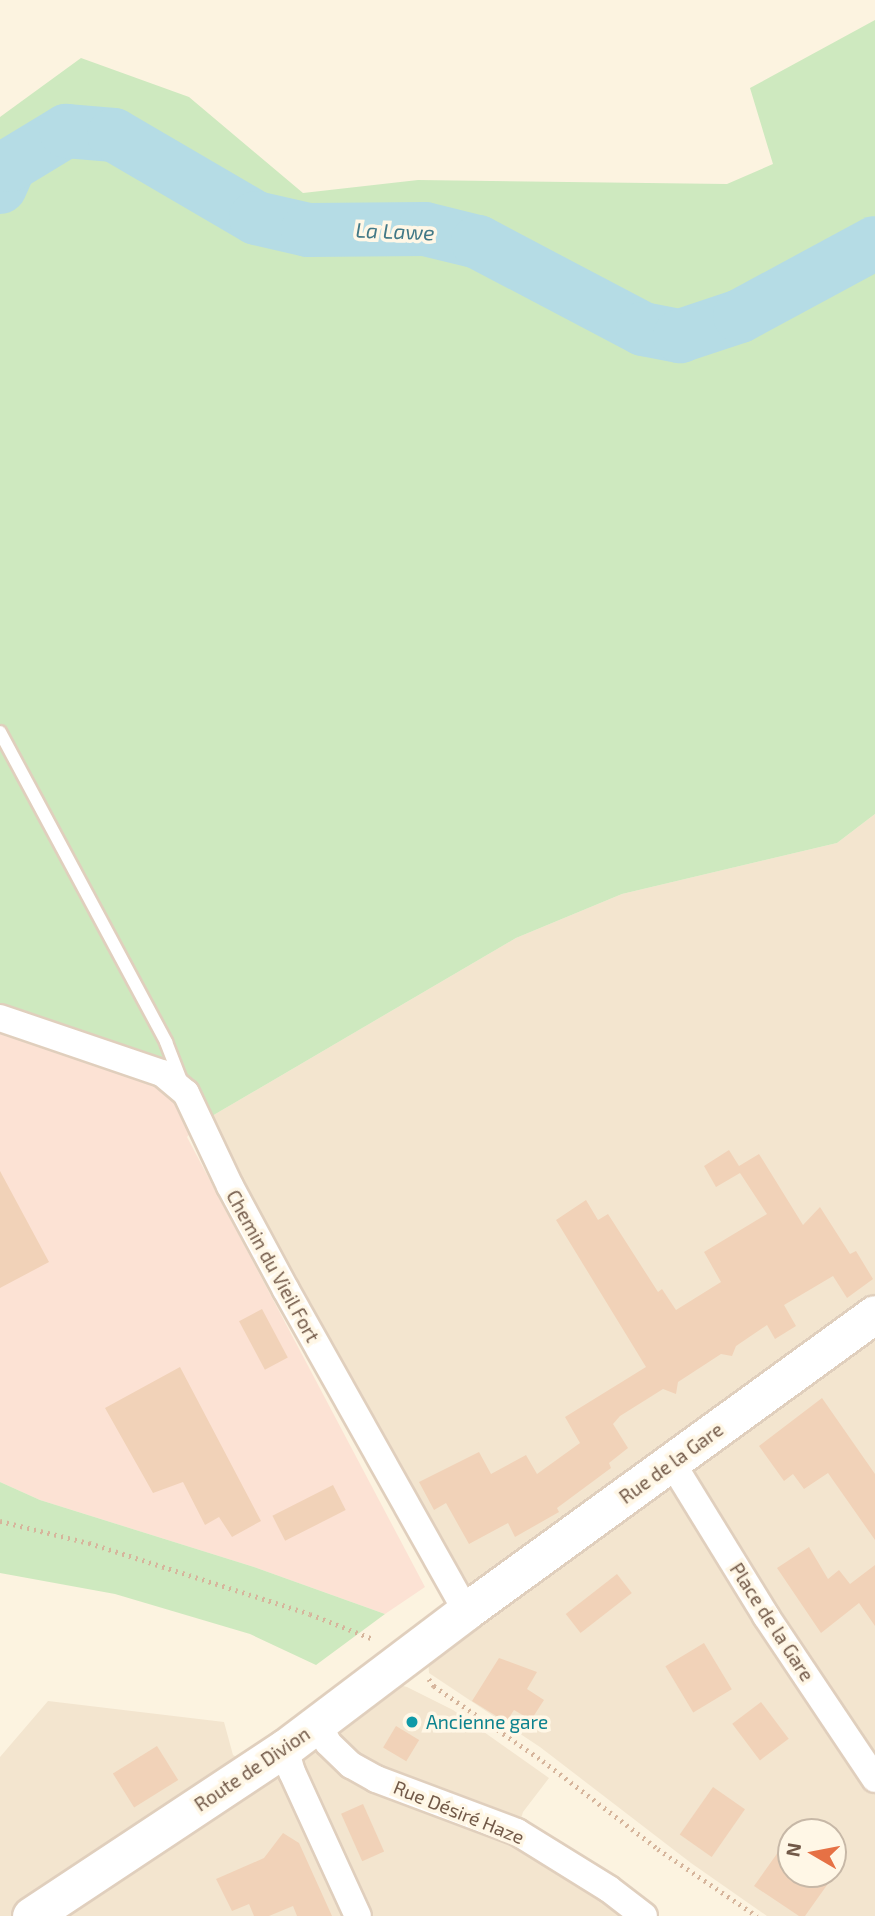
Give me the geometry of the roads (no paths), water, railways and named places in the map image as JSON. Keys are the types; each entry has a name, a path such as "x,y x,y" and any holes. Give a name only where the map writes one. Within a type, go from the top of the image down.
{"main road":[{"name":"Rue de la Gare","path":"466,1612 875,1314"},
{"name":"Route de Divion","path":"30,1916 285,1748 466,1612"}],"street":[{"name":"Chemin du Vieil Fort","path":"0,1018 162,1073 186,1093 230,1186 273,1267 466,1612"},
{"name":"Place de la Gare","path":"672,1462 766,1616 875,1779"},
{"name":"Rue Désiré Haze","path":"318,1723 328,1743 351,1765 376,1779 517,1832 609,1889 644,1916"},
{"path":"285,1748 292,1772 358,1916"}],"lane":[{"path":"0,732 166,1042 186,1093"}],"waterway":[{"name":"La Lawe","path":"0,187 10,165 66,131 114,135 256,218 308,230 425,229 478,242 643,329 680,336 740,316 875,243"}],"place":[{"name":"Ancienne gare","path":"412,1722"}]}
